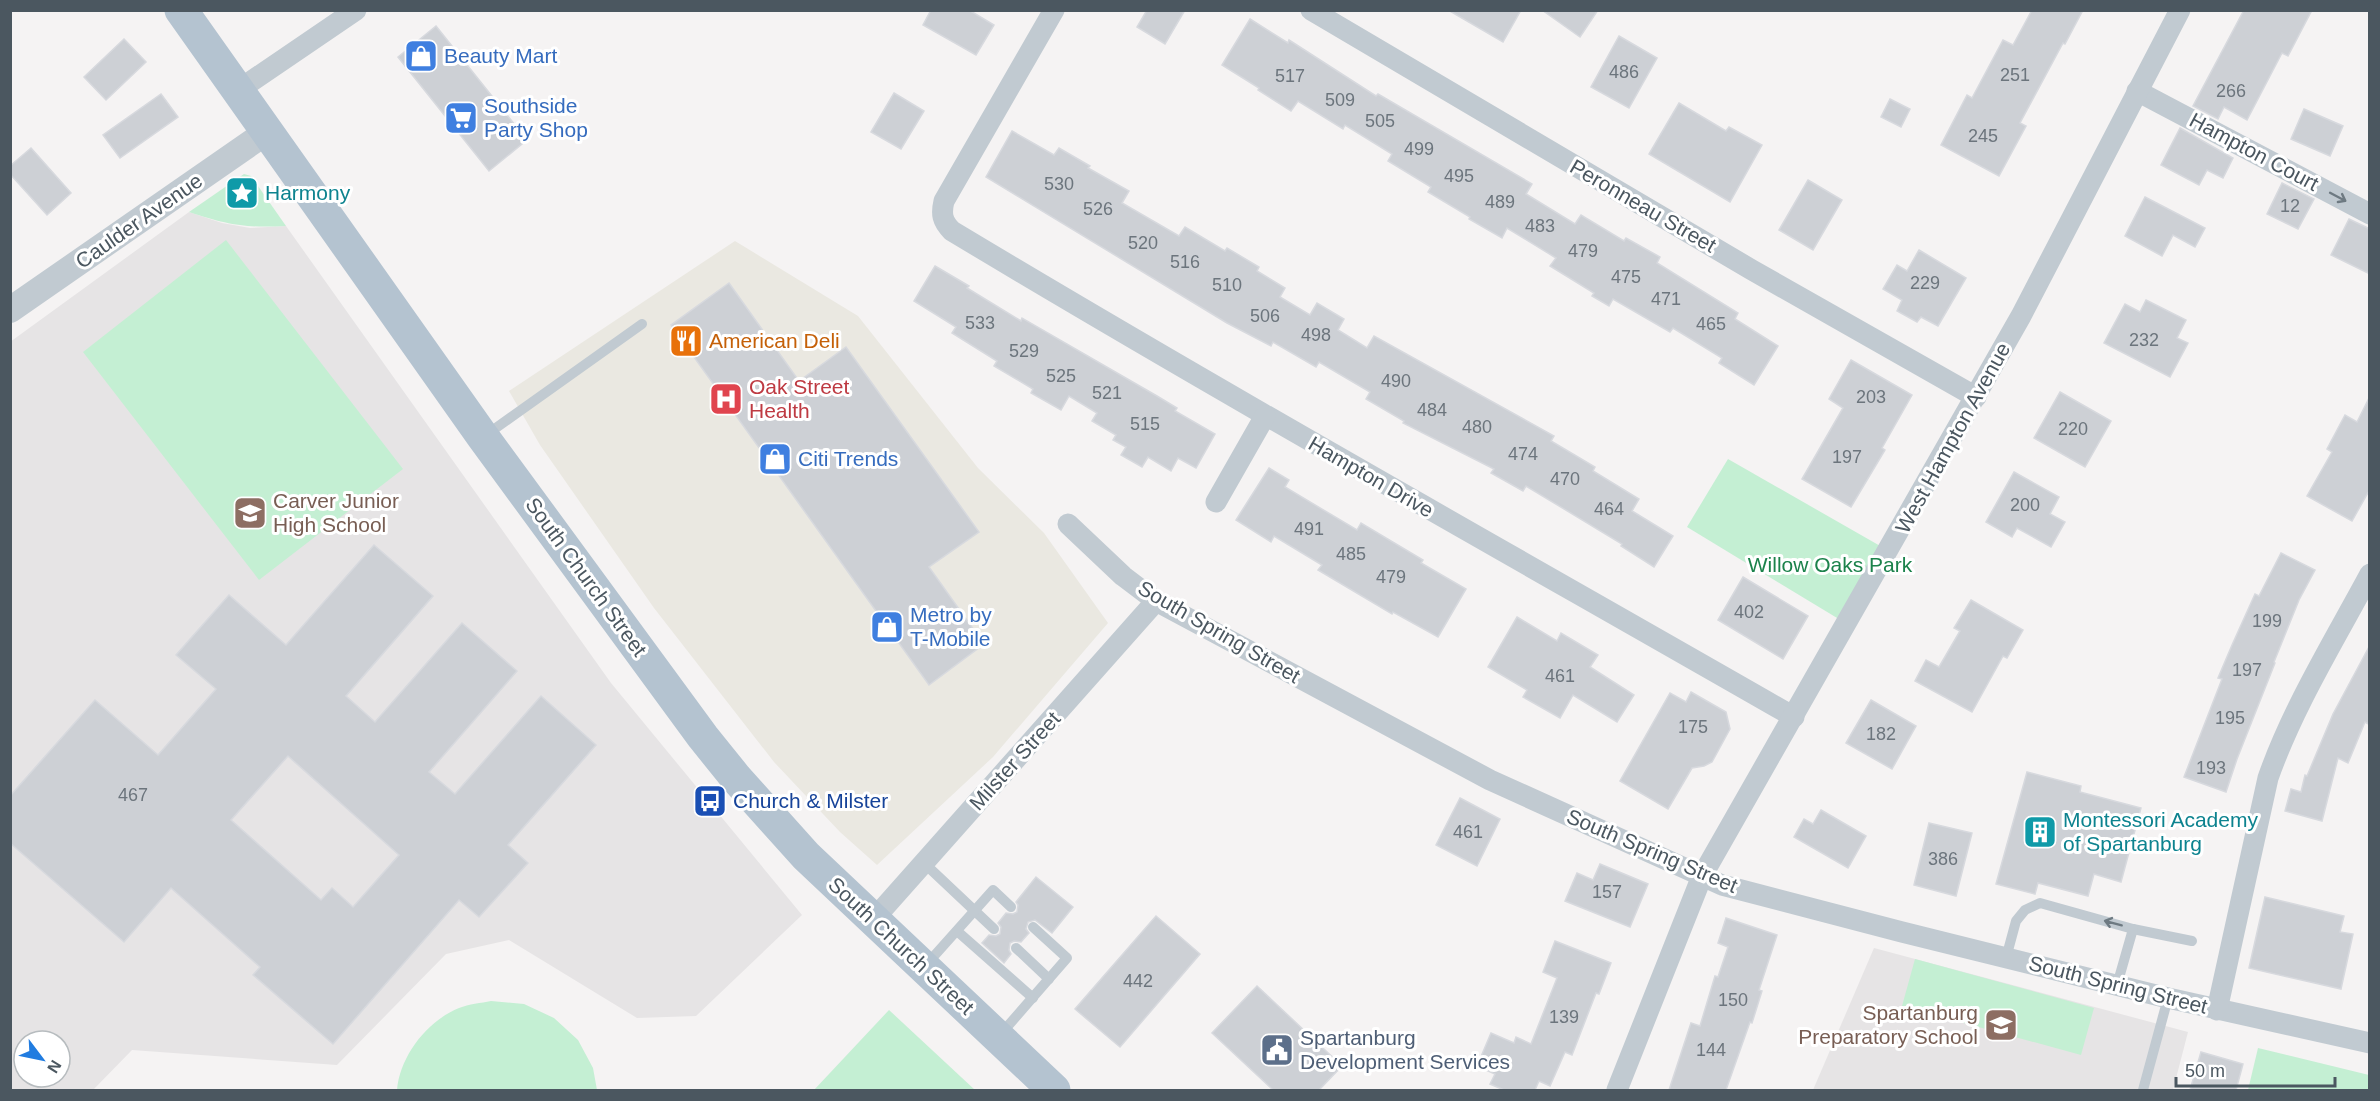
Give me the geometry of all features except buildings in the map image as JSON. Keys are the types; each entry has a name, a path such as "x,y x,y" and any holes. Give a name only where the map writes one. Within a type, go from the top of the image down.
{"main road":[{"name":"South Church Street","path":"181,10 483,437 730,770 806,856 1054,1090"}],"street":[{"path":"237,91 356,10"},
{"name":"Hampton Drive","path":"1054,10 944,201 941,212 944,223 952,231 1265,416 1794,717"},
{"name":"Peronneau Street","path":"1311,10 1742,264 1976,397"},
{"name":"West Hampton Avenue","path":"1617,1090 1702,876 2027,306 2180,10"},
{"name":"Hampton Court","path":"2138,91 2370,214"},
{"name":"Caulder Avenue","path":"10,310 268,132"},
{"path":"1216,502 1265,416"},
{"name":"South Spring Street","path":"1068,524 1123,576 1156,601 1490,780 1702,876 1734,888 2006,958 2217,1010 2370,1043"},
{"path":"2217,1010 2268,778 2278,749 2290,721 2370,574"},
{"name":"Milster Street","path":"873,920 1156,601"}],"lane":[{"path":"483,437 642,324"},
{"path":"924,863 994,929"},
{"path":"924,968 993,890 1011,907"},
{"path":"2006,958 2016,921 2025,910 2040,903 2133,929 2192,941"},
{"path":"998,1038 1067,958 1033,927"},
{"path":"2117,985 2133,929"},
{"path":"957,931 1033,998"},
{"path":"1016,948 1050,979"},
{"path":"2143,1090 2168,998"}],"shaded area":[{"name":"Carver Junior High School","path":"189,212 222,223 250,228 286,226 611,683 802,915 696,1016 637,1018 509,940 446,954 337,1065 132,1050 93,1090 11,1090 10,342"},
{"path":"735,241 858,316 978,468 1044,533 1108,623 993,757 877,865 840,832 774,762 654,608 540,445 509,391"},
{"name":"Spartanburg Preparatory School","path":"1874,948 2188,1032 2173,1090 1813,1090"}],"green space":[{"path":"244,174 251,176 286,226 237,225 189,212"},
{"path":"226,240 403,469 259,580 83,352"},
{"name":"Willow Oaks Park","path":"1728,459 1889,551 1847,624 1687,527"},
{"path":"1915,959 2094,1008 2081,1055 1902,1006"},
{"path":"491,1001 524,1004 554,1018 578,1040 593,1068 597,1090 397,1090 403,1065 417,1041 426,1031 447,1014 459,1008"},
{"path":"889,1010 975,1090 814,1090"},
{"path":"2258,1048 2369,1075 2369,1090 2248,1090"}],"place":[{"name":"Beauty Mart","path":"421,56"},
{"name":"Southside Party Shop","path":"461,118"},
{"name":"Harmony","path":"242,193"},
{"name":"American Deli","path":"686,341"},
{"name":"Oak Street Health","path":"726,399"},
{"name":"Citi Trends","path":"775,459"},
{"name":"Carver Junior High School","path":"250,513"},
{"name":"Metro by T-Mobile","path":"887,627"},
{"name":"Church & Milster","path":"710,801"},
{"name":"Montessori Academy of Spartanburg","path":"2040,832"},
{"name":"Spartanburg Preparatory School","path":"2001,1025"},
{"name":"Spartanburg Development Services","path":"1277,1050"}]}
